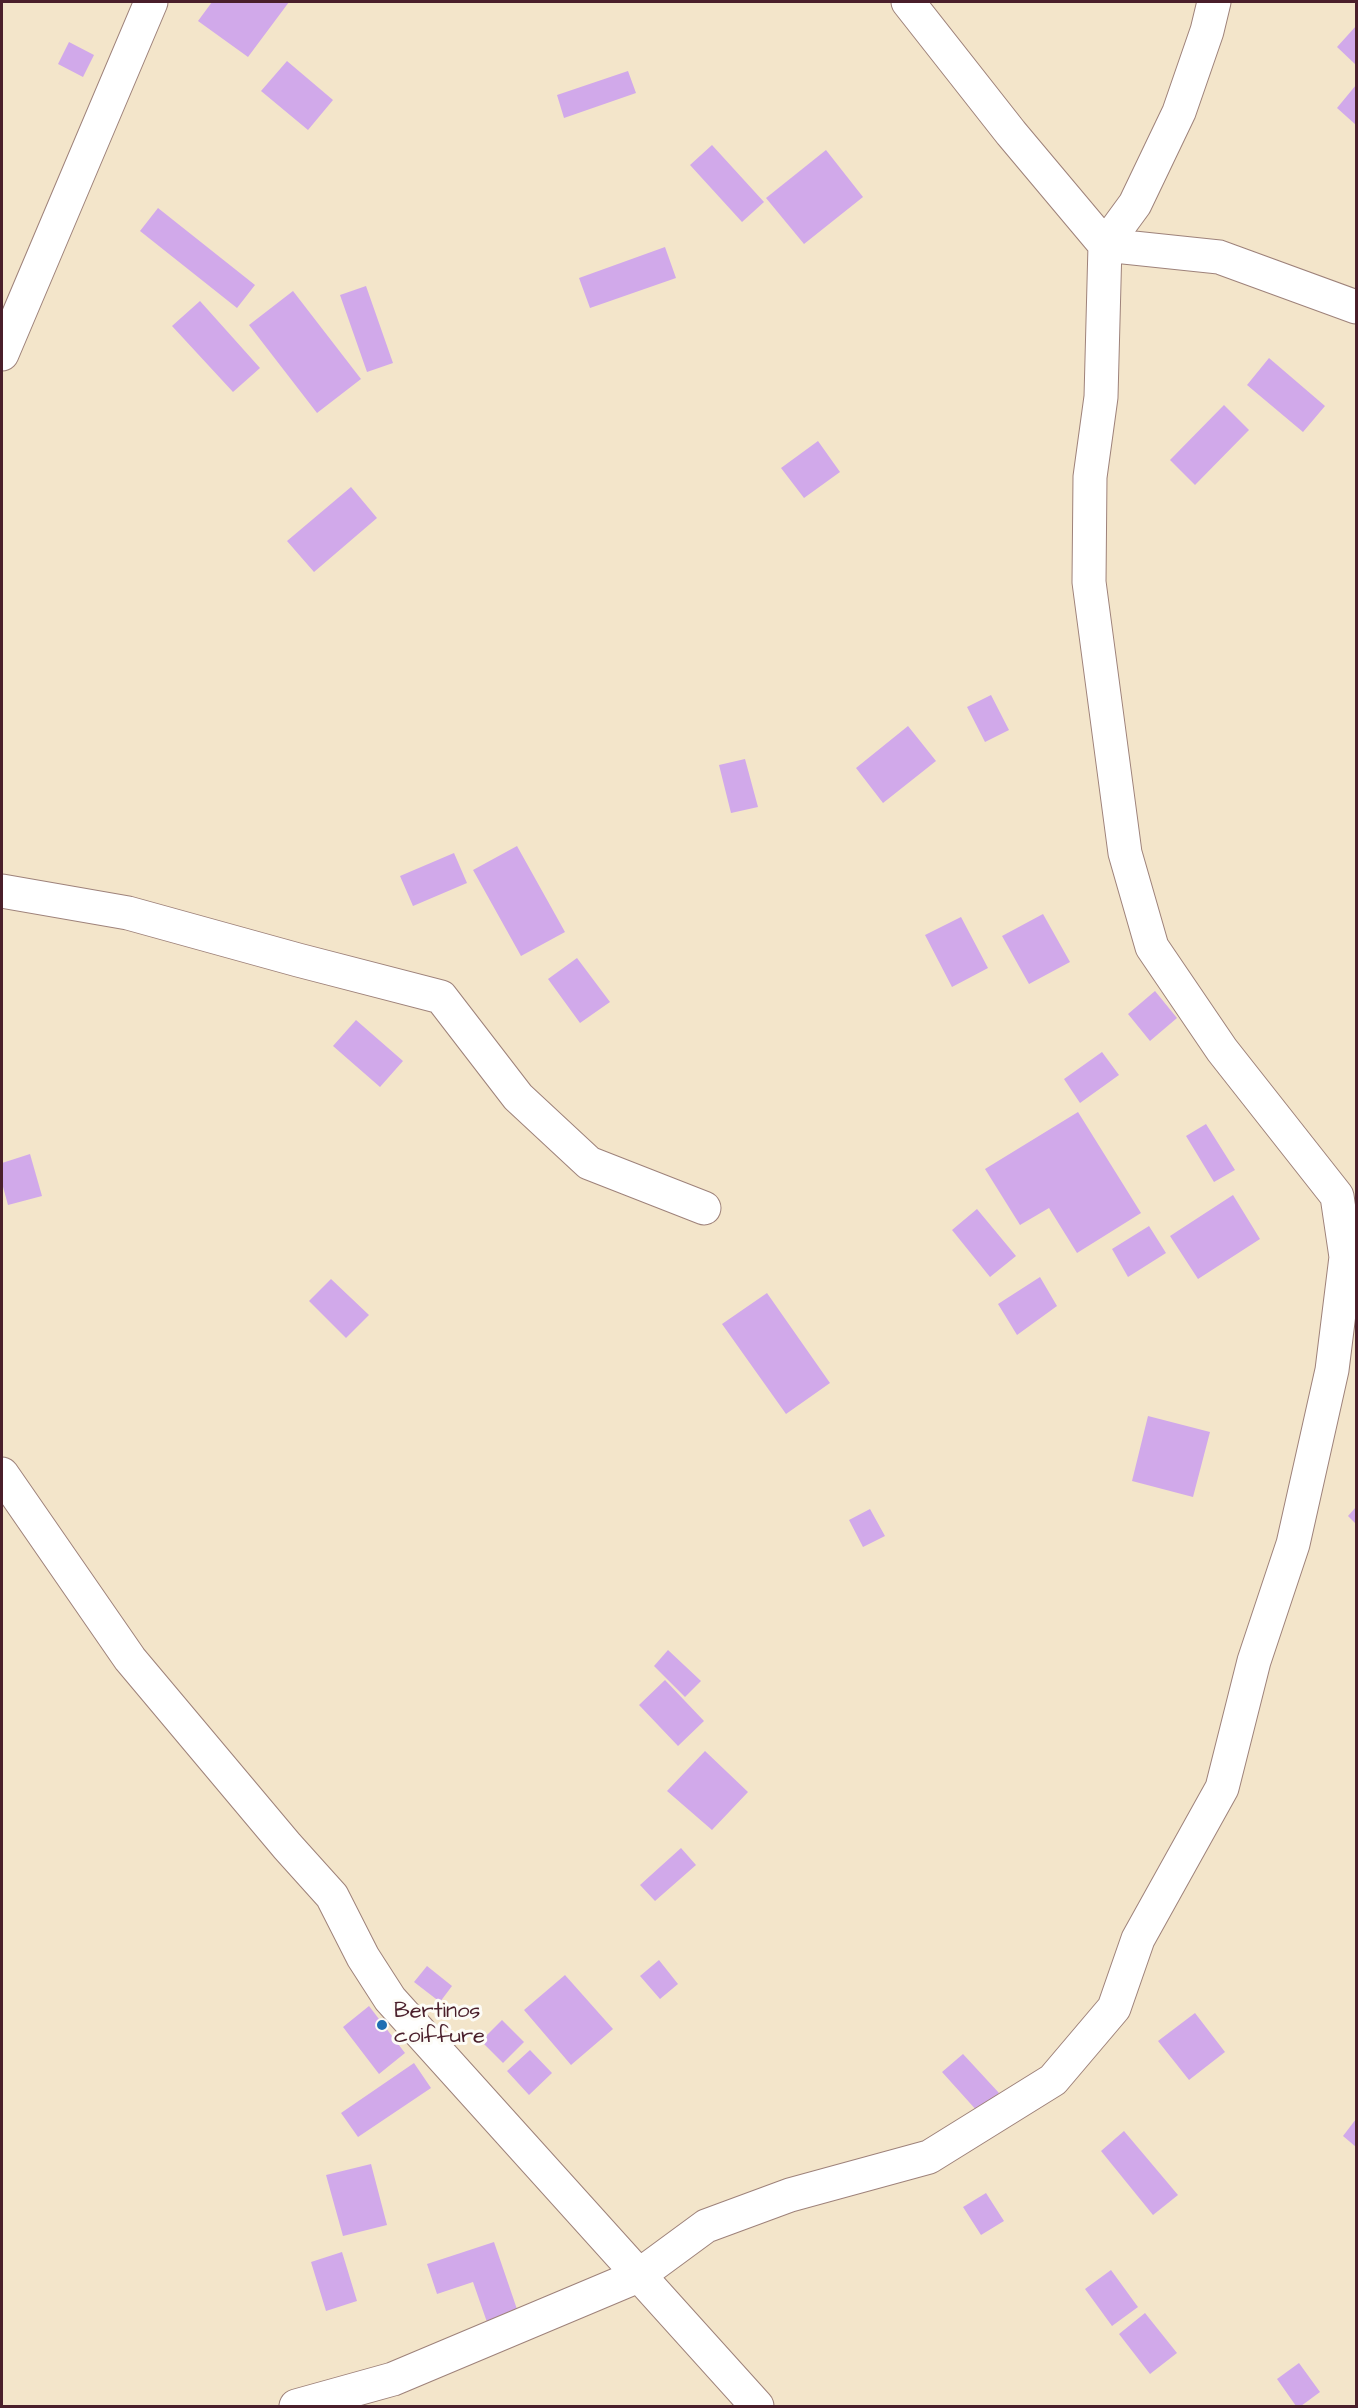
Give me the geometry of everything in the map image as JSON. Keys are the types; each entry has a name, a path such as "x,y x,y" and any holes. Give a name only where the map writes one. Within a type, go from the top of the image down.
{"street":[{"path":"2,354 151,2"},
{"path":"908,2 1011,133 1105,246 1219,257 1356,307"},
{"path":"296,2406 393,2379 638,2276 706,2226 790,2195 929,2157 1053,2080 1114,2008 1138,1940 1222,1788 1254,1661 1296,1533 1332,1370 1346,1257 1337,1196 1222,1050 1152,947 1125,853 1089,582 1090,477 1101,397 1105,246 1135,204 1179,112 1207,31 1214,2"},
{"path":"2,891 128,913 298,960 441,996 518,1097 589,1163 704,1208"},
{"path":"2,1474 130,1659 287,1846 332,1896 363,1957 390,1999 757,2406"}],"building":[{"path":"212,2 289,2 248,57 198,21"},
{"path":"1356,26 1356,65 1337,47"},
{"path":"69,42 94,55 83,77 58,64"},
{"path":"287,61 333,100 308,130 261,91"},
{"path":"628,71 636,93 564,118 557,95"},
{"path":"1356,85 1356,125 1337,108"},
{"path":"712,145 764,202 742,222 690,165"},
{"path":"826,150 863,197 804,244 766,198"},
{"path":"158,208 255,285 237,308 140,231"},
{"path":"665,247 676,278 590,308 579,278"},
{"path":"366,286 393,363 367,372 340,295"},
{"path":"293,291 361,379 317,413 249,325"},
{"path":"200,301 260,368 233,392 172,326"},
{"path":"1269,358 1325,406 1303,432 1247,385"},
{"path":"1224,405 1249,430 1195,485 1170,460"},
{"path":"818,441 840,472 804,498 781,468"},
{"path":"351,487 377,518 314,572 287,541"},
{"path":"991,695 1009,730 985,742 967,707"},
{"path":"908,726 936,761 883,803 856,768"},
{"path":"745,759 758,807 731,813 719,765"},
{"path":"517,846 565,932 521,956 473,870"},
{"path":"454,853 467,883 413,906 400,876"},
{"path":"1043,914 1070,962 1029,984 1002,936"},
{"path":"961,917 988,968 952,987 925,935"},
{"path":"577,958 610,1002 580,1023 548,979"},
{"path":"1155,991 1177,1018 1150,1041 1128,1014"},
{"path":"356,1020 403,1061 380,1087 333,1046"},
{"path":"1102,1052 1119,1075 1080,1103 1064,1079"},
{"path":"1078,1112 1141,1213 1077,1253 1049,1208 1020,1225 985,1169"},
{"path":"1206,1124 1235,1170 1214,1182 1186,1136"},
{"path":"30,1154 42,1196 8,1205 2,1183 2,1163"},
{"path":"1233,1195 1260,1239 1198,1279 1170,1236"},
{"path":"977,1209 1016,1256 990,1277 952,1230"},
{"path":"1149,1226 1166,1253 1128,1277 1112,1249"},
{"path":"1040,1277 1057,1306 1017,1335 998,1304"},
{"path":"331,1279 369,1315 346,1338 309,1301"},
{"path":"767,1293 830,1383 786,1414 722,1324"},
{"path":"1148,1416 1210,1432 1193,1497 1132,1481"},
{"path":"1356,1507 1356,1524 1348,1516"},
{"path":"870,1509 885,1536 863,1547 849,1520"},
{"path":"668,1650 701,1681 685,1697 654,1666"},
{"path":"665,1680 704,1721 678,1746 639,1705"},
{"path":"705,1751 748,1792 712,1830 667,1791"},
{"path":"681,1848 696,1865 655,1901 640,1885"},
{"path":"659,1960 678,1984 660,1999 640,1976"},
{"path":"427,1966 452,1986 440,2002 414,1982"},
{"path":"565,1975 613,2029 571,2065 524,2010"},
{"path":"369,2006 405,2053 379,2074 343,2027"},
{"path":"1195,2013 1225,2052 1189,2080 1158,2041"},
{"path":"502,2020 524,2042 503,2063 481,2041"},
{"path":"530,2050 552,2073 529,2095 507,2071"},
{"path":"963,2054 999,2093 978,2112 942,2072"},
{"path":"414,2063 431,2088 358,2137 341,2113"},
{"path":"1356,2119 1356,2147 1343,2136"},
{"path":"1124,2131 1178,2195 1153,2215 1101,2151"},
{"path":"371,2164 387,2225 343,2236 326,2175"},
{"path":"986,2193 1004,2221 981,2235 963,2207"},
{"path":"494,2242 519,2315 488,2325 473,2282 437,2294 427,2264"},
{"path":"342,2252 357,2301 326,2311 311,2262"},
{"path":"1111,2270 1138,2307 1112,2326 1085,2289"},
{"path":"1145,2313 1177,2353 1150,2374 1119,2334"},
{"path":"1299,2363 1320,2392 1301,2406 1296,2406 1277,2379"}],"place":[{"name":"Bertinos coiffure","path":"382,2025"}]}
